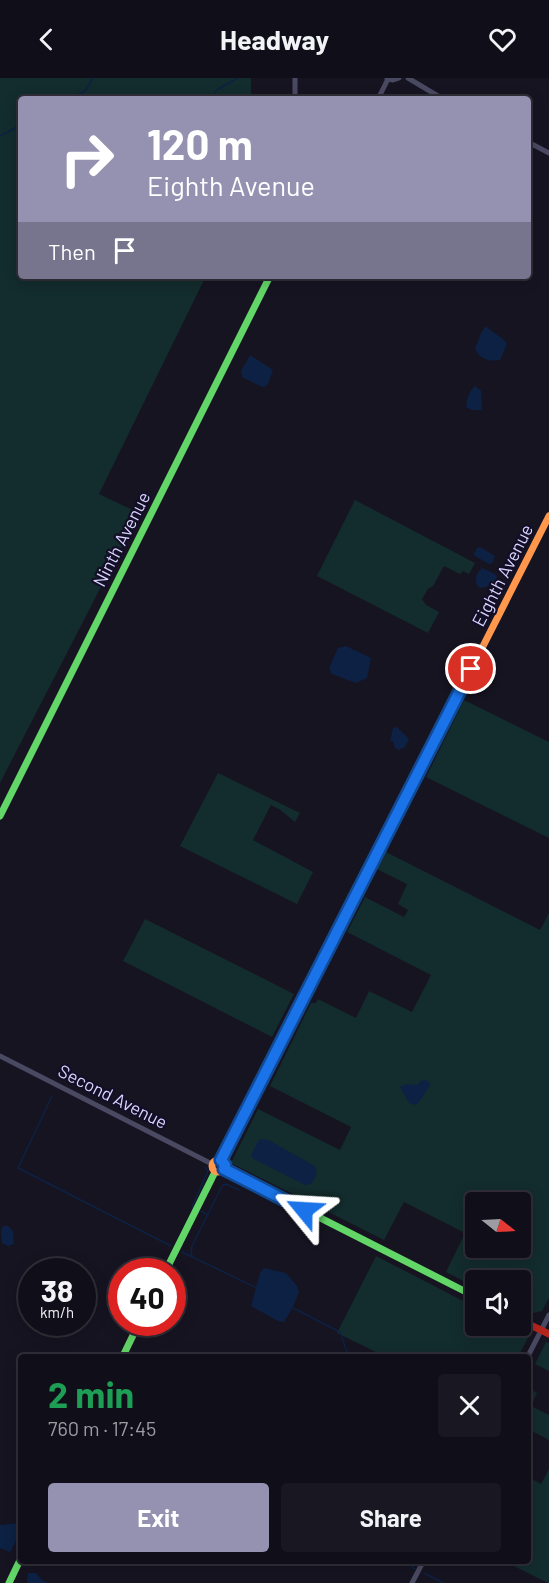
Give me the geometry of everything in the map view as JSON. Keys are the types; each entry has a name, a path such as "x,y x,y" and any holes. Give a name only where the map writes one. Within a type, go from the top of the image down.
{"main road":[{"name":"Ninth Avenue","path":"0,816 268,279"},
{"name":"Eighth Avenue","path":"221,1160 549,516"},
{"path":"172,1258 217,1160 221,1160 225,1165 224,1169"},
{"path":"214,1168 221,1172 224,1169"},
{"path":"224,1169 465,1291"},
{"path":"531,1325 549,1334"},
{"path":"124,1354 133,1336"},
{"path":"9,1583 18,1564"}],"street":[{"path":"295,78 295,96"},
{"path":"379,96 387,79 399,78"},
{"path":"408,78 438,96"},
{"path":"531,144 549,153"},
{"name":"Second Avenue","path":"0,1056 214,1168"},
{"path":"529,1354 549,1315"},
{"path":"412,1583 422,1564"}],"green space":[{"path":"0,78 251,78 251,96 18,96 18,279 205,279 99,494 139,513 0,783"},
{"path":"355,500 475,563 469,574 463,571 460,574 444,566 433,586 428,589 422,599 426,605 439,612 428,633 317,576"},
{"path":"464,700 549,742 549,838 426,777"},
{"path":"218,773 300,813 295,822 271,805 253,840 313,872 297,904 180,846"},
{"path":"386,852 540,930 549,913 549,1298 542,1311 531,1314 531,1270 465,1270 465,1282 446,1272 465,1233 404,1202 384,1240 231,1163 258,1109 340,1150 351,1127 270,1086 311,1003 316,1003 318,999 356,1018 369,991 412,1012 431,975 347,932 365,897 404,917 408,910 398,904 407,884 377,869"},
{"path":"145,919 294,994 272,1037 123,961"},
{"path":"376,1256 465,1302 465,1336 529,1336 520,1354 475,1354 471,1352 470,1354 380,1354 337,1333"},
{"path":"546,1342 549,1343 549,1371 535,1364"},
{"path":"531,1390 537,1393 531,1406"},
{"path":"531,1406 549,1415 549,1440 531,1431"},
{"path":"549,1469 549,1583 510,1564 531,1564 531,1479 541,1484"}],"water":[{"path":"486,326 507,344 500,360 485,359 475,349"},
{"path":"250,355 273,370 268,384 264,387 242,377 241,371"},
{"path":"475,386 481,391 482,410 472,410 466,407 471,390"},
{"path":"480,547 495,556 492,563 489,564 475,556 477,548"},
{"path":"482,568 497,577 495,582 479,588 476,578"},
{"path":"346,646 371,658 367,678 356,683 332,674 329,668 338,648"},
{"path":"397,727 409,739 405,747 399,750 395,748 393,741 390,741 393,728"},
{"path":"425,1080 430,1086 420,1101 416,1105 409,1103 400,1087 406,1084 417,1085"},
{"path":"263,1139 313,1165 316,1172 311,1184 305,1185 252,1158 251,1155 259,1140"},
{"path":"3,1226 8,1226 13,1231 14,1244 8,1246 2,1243"},
{"path":"264,1268 286,1273 297,1286 299,1292 284,1322 251,1306 260,1273"},
{"path":"18,1523 18,1535 10,1552 0,1548 0,1525"},
{"path":"28,1573 36,1573 48,1583 28,1583"}],"waterway":[{"path":"76,96 85,91 93,78"},
{"path":"212,96 218,89 238,78"},
{"path":"0,136 18,127"},
{"path":"52,1096 18,1168 171,1246"},
{"path":"192,1207 208,1171 205,1167"},
{"path":"192,1256 192,1246 222,1186 226,1184 239,1190"},
{"path":"201,1211 208,1215"},
{"path":"182,1252 257,1288"},
{"path":"293,1308 340,1332 348,1354"},
{"path":"412,1564 415,1569"},
{"path":"424,1573 443,1583"}],"traffic: fast":[{"path":"0,816 268,279"},
{"path":"221,1160 441,729"},
{"path":"224,1169 465,1291"},
{"path":"172,1258 215,1172"},
{"path":"124,1354 133,1336"},
{"path":"9,1583 18,1564"}],"traffic: slow":[{"path":"441,729 549,516"},
{"path":"220,1160 224,1166 220,1172 216,1172 212,1164 220,1160"}],"traffic: jam":[{"path":"531,1325 549,1334"}],"route":[{"path":"304,1210 224,1169 225,1165 221,1160 471,669"}]}
